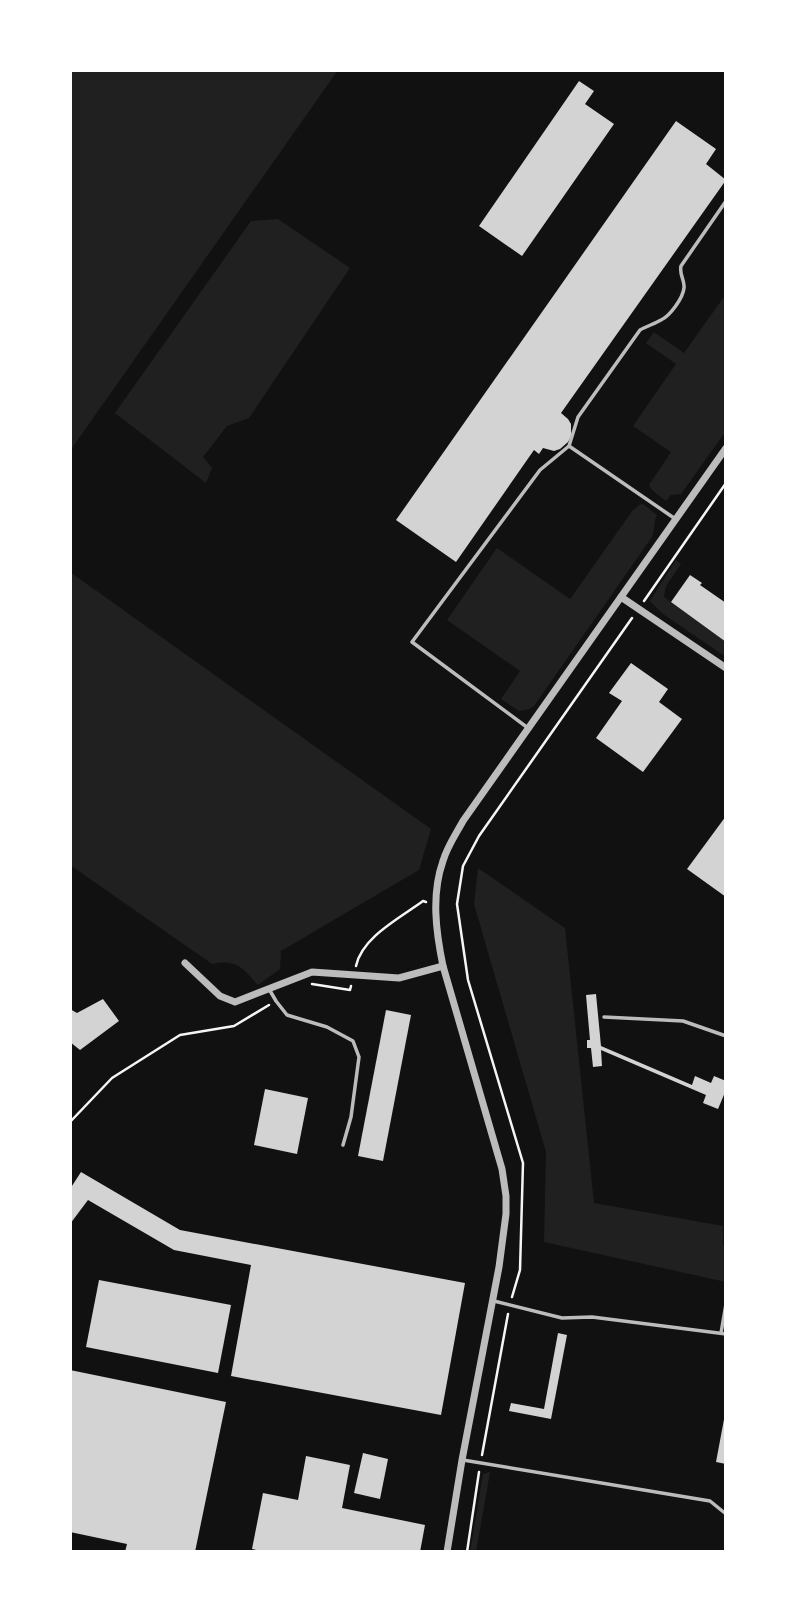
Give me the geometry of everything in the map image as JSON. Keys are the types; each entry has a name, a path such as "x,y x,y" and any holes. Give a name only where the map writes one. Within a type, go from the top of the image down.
{"street":[{"path":"447,1552 499,1267 506,1196 502,1169 443,966 438,940 436,903 443,861 463,821 726,448"},
{"path":"621,597 726,668"},
{"path":"185,963 220,996 235,1002 312,971 399,978 443,966"}],"lane":[{"path":"529,729 412,642 540,470 569,446 578,417 640,330 663,319 683,293 684,284 679,272 681,266 726,201"},
{"path":"569,446 676,519"},
{"path":"270,989 286,1015 327,1027 353,1041 359,1057 351,1116 343,1145"},
{"path":"604,1017 682,1021 726,1036"},
{"path":"492,1300 562,1318 592,1317 724,1334 726,1304"},
{"path":"462,1460 710,1501 726,1514"}],"path":[{"path":"467,1552 510,1305 520,1270 523,1163 468,980 457,904 460,881 469,852 479,836 726,483"},
{"path":"307,984 350,990 358,956 372,938 423,901 436,903"},
{"path":"70,1122 112,1078 180,1035 234,1026 276,1002"}],"shaded area":[{"path":"70,70 338,70 70,451"},
{"path":"278,219 350,268 249,418 227,426 203,457 212,468 206,483 115,413 251,221"},
{"path":"726,294 726,431 681,494 671,495 666,501 649,485 671,452 633,426 676,364 646,343 654,332 684,353"},
{"path":"643,504 657,515 652,537 534,706 519,711 501,699 520,671 447,620 497,548 570,599 633,510"},
{"path":"676,560 681,564 666,586 664,597 726,642 726,657 663,614 650,601"},
{"path":"70,572 431,829 419,870 281,951 280,969 258,985 238,966 227,963 212,964 70,865"},
{"path":"478,868 565,928 594,1203 723,1226 726,1282 544,1242 546,1152 474,904"},
{"path":"490,1472 476,1552 470,1552 483,1474"}],"building":[{"path":"579,81 594,91 585,104 614,124 522,256 479,226"},
{"path":"676,121 716,149 706,164 726,180 561,413 571,424 568,442 554,451 543,448 539,454 534,450 456,562 396,520"},
{"path":"690,575 726,603 726,642 671,602"},
{"path":"631,663 668,689 659,702 682,719 643,772 596,738 622,701 609,693"},
{"path":"726,816 726,897 687,869"},
{"path":"596,994 601,1046 692,1085 695,1076 711,1083 714,1076 726,1081 726,1090 718,1109 703,1103 706,1095 601,1050 602,1066 593,1067 591,1048 587,1048 587,1040 590,1040 586,995"},
{"path":"103,999 119,1021 80,1050 70,1042 70,1009 77,1013"},
{"path":"386,1010 411,1015 383,1161 358,1156"},
{"path":"265,1089 308,1098 297,1154 254,1145"},
{"path":"81,1172 180,1230 465,1283 441,1415 231,1376 251,1265 174,1250 88,1200 70,1224 70,1189"},
{"path":"99,1280 231,1305 218,1373 86,1347"},
{"path":"558,1333 567,1335 551,1419 509,1411 511,1403 544,1409"},
{"path":"70,1370 226,1402 195,1552 125,1552 127,1544 70,1532"},
{"path":"726,1414 726,1464 716,1462"},
{"path":"363,1453 388,1459 380,1499 354,1493"},
{"path":"306,1456 350,1465 342,1508 425,1525 420,1552 266,1552 252,1549 263,1493 298,1500"}]}
